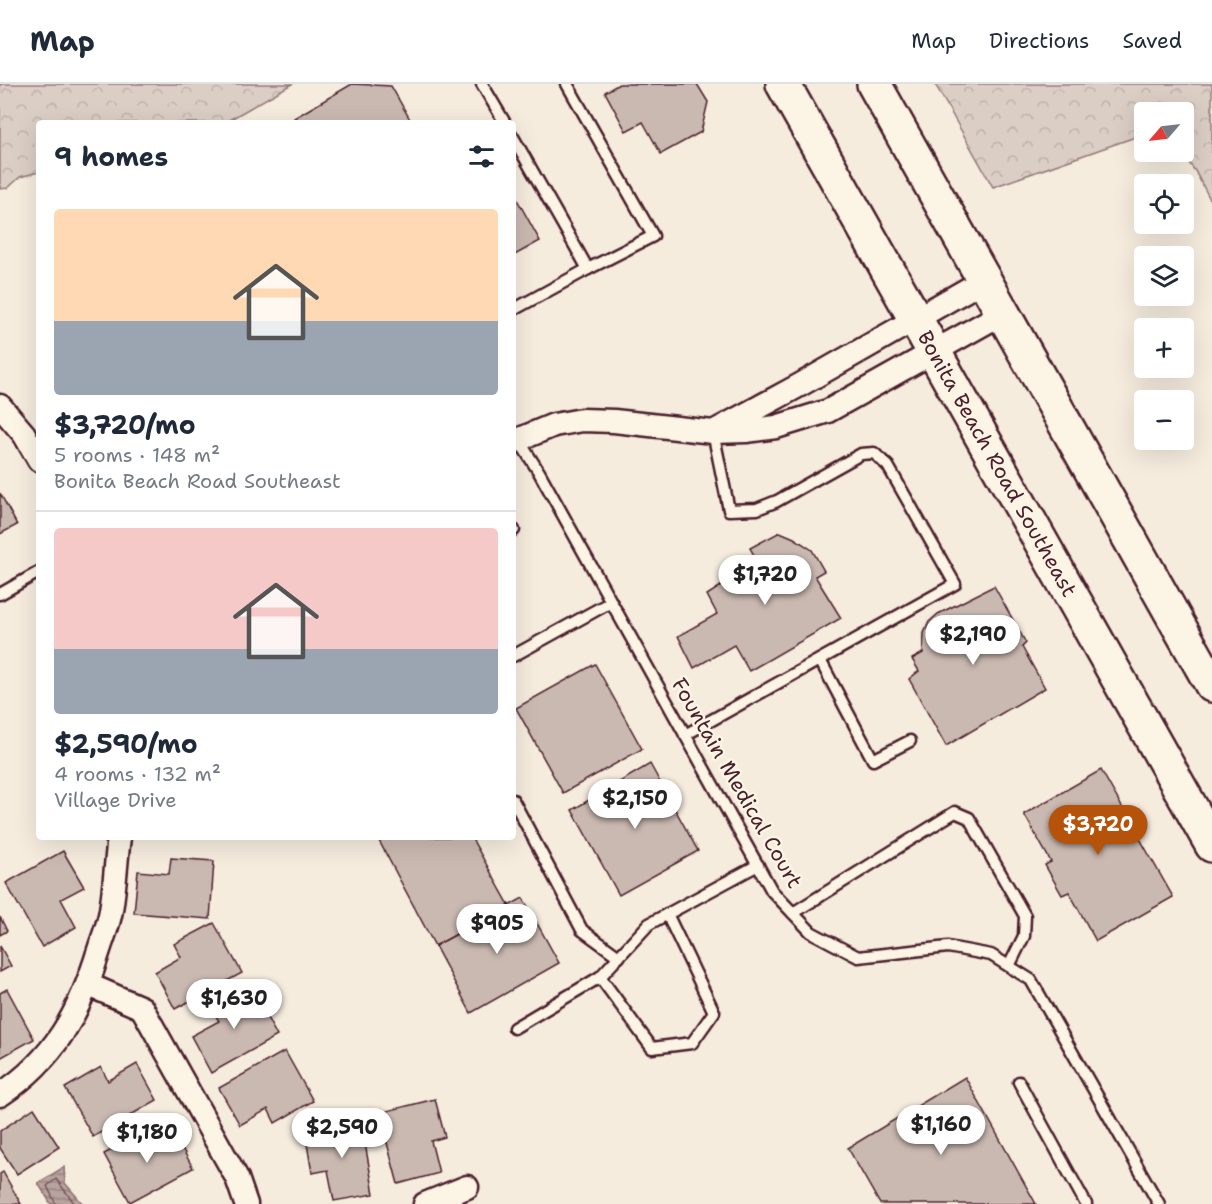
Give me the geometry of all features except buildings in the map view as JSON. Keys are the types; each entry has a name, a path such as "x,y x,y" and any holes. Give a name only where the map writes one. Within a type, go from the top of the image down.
{"main road":[{"name":"Bonita Beach Road Southeast","path":"783,84 1212,845"},
{"path":"873,84 1212,685"}],"street":[{"path":"713,432 984,280"},
{"path":"516,437 554,425 582,420 614,421 713,432 776,427 828,411 1003,313"},
{"path":"0,406 24,434 36,455"},
{"path":"0,1095 40,1064 60,1039 76,1011 88,985 111,913 118,840"},
{"path":"88,985 142,1008 237,1178 246,1204"},
{"path":"425,1204 467,1187"}],"lane":[{"path":"482,84 503,120"},
{"path":"516,308 653,236 567,84"},
{"path":"516,143 588,269"},
{"path":"685,735 955,584 888,466 874,453 861,454 777,501 757,509 729,510 713,432"},
{"name":"Fountain Medical Court","path":"516,438 539,472 772,891 811,932 858,957 948,947 991,955 1031,980 1159,1204"},
{"path":"0,594 36,574"},
{"path":"516,654 611,602"},
{"path":"820,660 873,760 910,741"},
{"path":"516,806 582,930 619,957"},
{"path":"793,913 955,812 969,818 1025,916 1024,936 1009,966"},
{"path":"514,1028 600,977 649,924 758,865"},
{"path":"600,977 652,1048 692,1043 714,1012 668,914"},
{"path":"1019,1082 1086,1204"}],"green space":[{"path":"0,84 292,84 229,120 36,120 36,173 20,177 8,188 0,189"},
{"path":"935,84 1212,84 1212,203 1188,162 1194,162 1194,102 1134,102 1134,138 993,187"}],"water":[{"path":"64,1167 65,1183 83,1204 51,1204 38,1183"}]}
